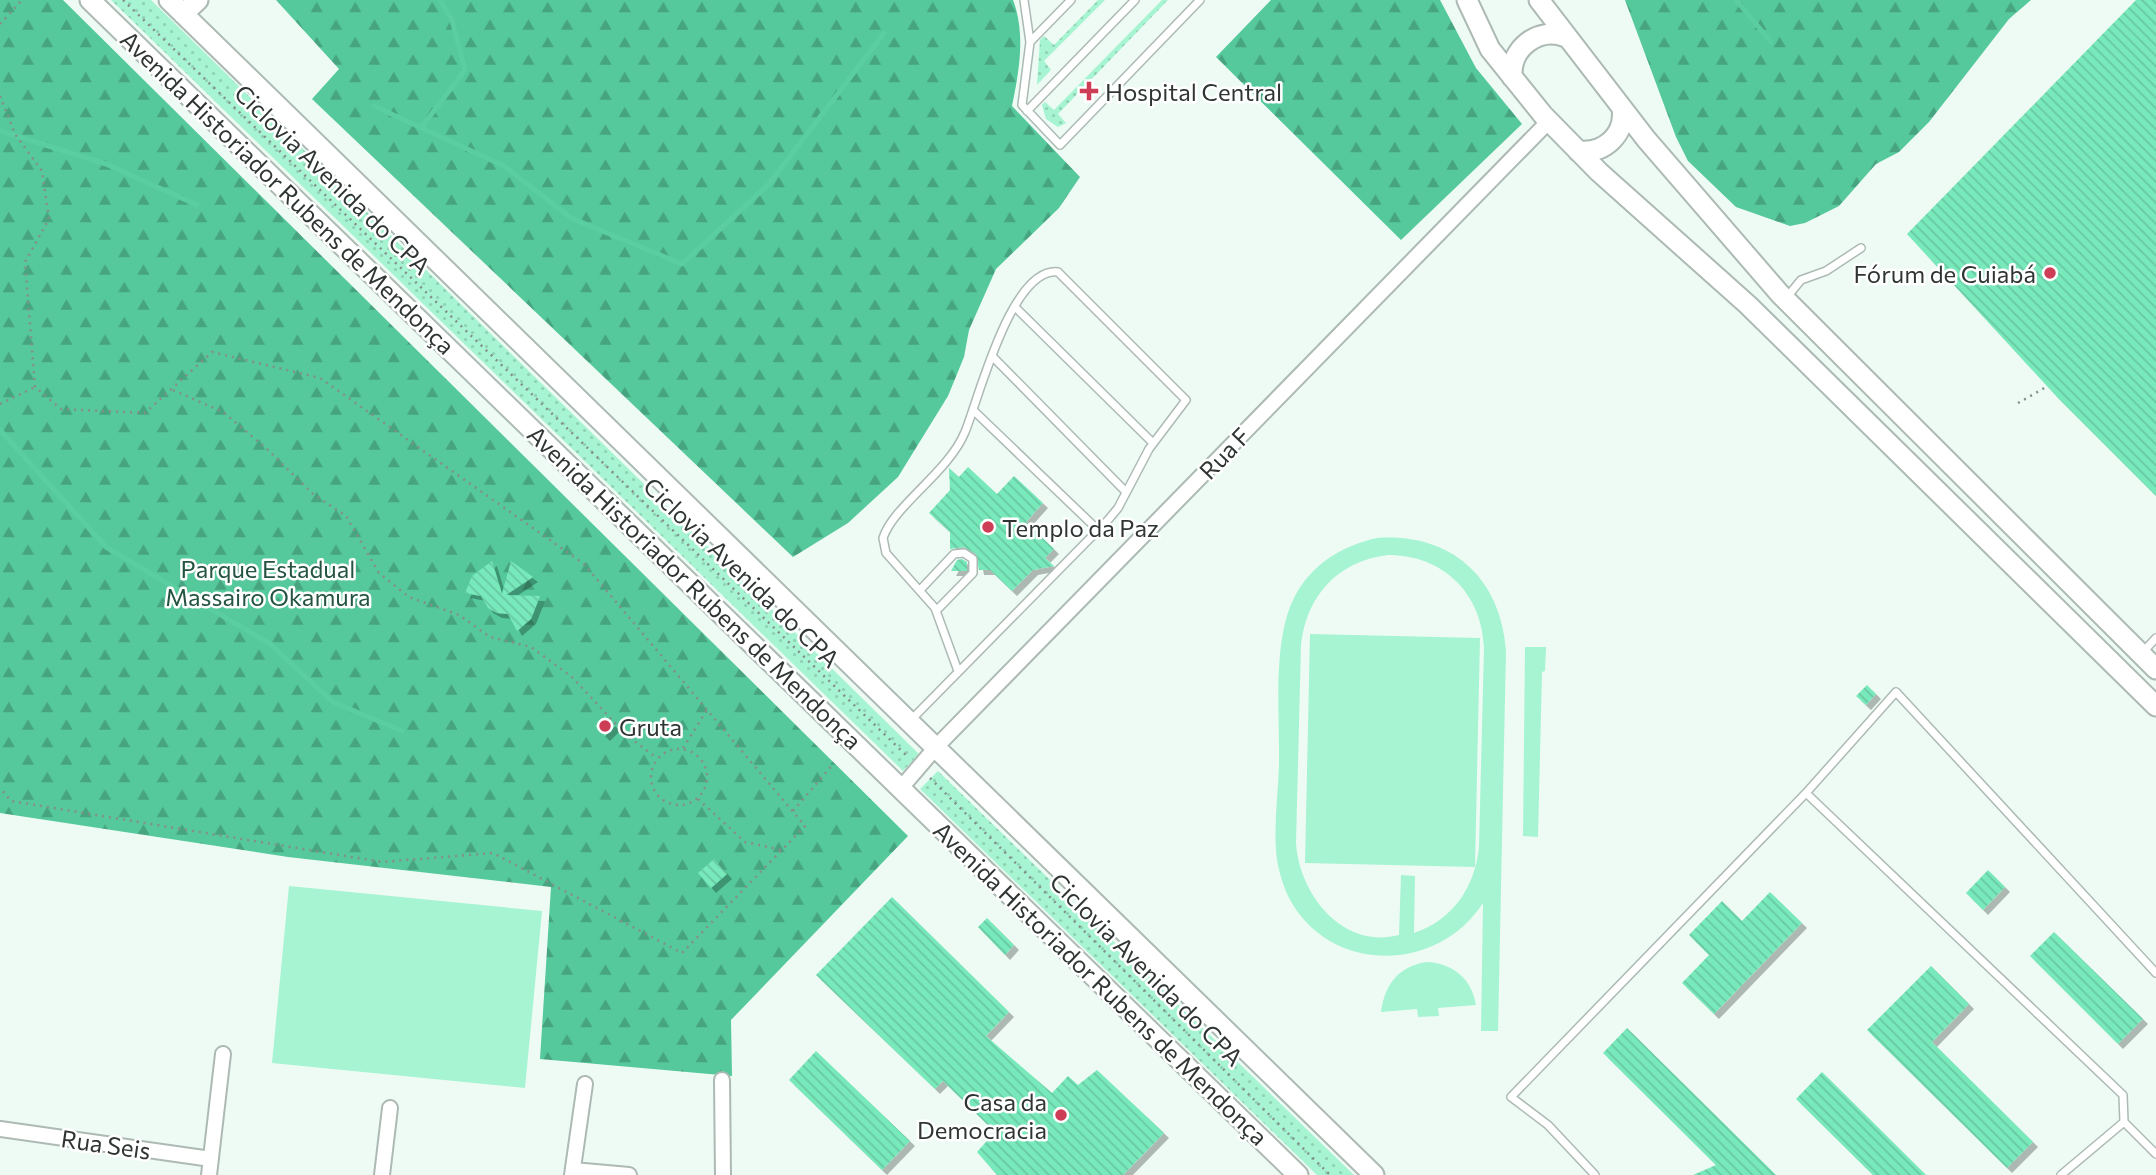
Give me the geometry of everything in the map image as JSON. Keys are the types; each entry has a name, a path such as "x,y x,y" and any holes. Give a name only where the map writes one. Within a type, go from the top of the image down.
{"main road":[{"name":"Avenida Historiador Rubens de Mendonça","path":"90,0 1298,1175"},
{"path":"169,0 911,720 1374,1175"},
{"path":"183,14 198,0"},
{"path":"1467,0 1490,49 1549,121 1578,151 1748,305 2156,706"},
{"path":"1539,0 1622,108 1785,299 2156,669"},
{"path":"1512,77 1515,58 1522,47 1534,38 1546,34 1566,37"},
{"path":"1578,151 1594,151 1615,137 1621,126 1622,108"}],"street":[{"name":"Rua F","path":"901,788 937,746 1549,121"},
{"path":"209,1175 223,1054"},
{"path":"722,1080 723,1175"},
{"path":"585,1084 573,1172 629,1175"},
{"path":"382,1175 390,1108"},
{"name":"Rua Seis","path":"0,1129 211,1159"}],"lane":[{"path":"1024,0 1030,42 1022,105 1060,145 1200,0"},
{"path":"1030,42 1071,0"},
{"path":"1027,111 1135,0"},
{"path":"1785,299 1801,280 1826,271 1861,248"},
{"path":"911,720 1118,508 1153,443 1186,400 1061,274 1050,272 1038,278 1023,292 992,356 964,435 952,455 890,524 883,538 886,553 921,589 936,611 958,671"},
{"path":"1015,307 1153,443"},
{"path":"992,356 1126,492"},
{"path":"973,410 1098,530"},
{"path":"921,589 954,554 964,553 973,559 972,573 936,611"},
{"path":"2141,654 2156,638"},
{"path":"1595,1175 1548,1125 1511,1097 1806,793 1896,692 2156,973"},
{"path":"1806,793 2123,1095 2124,1122 2156,1154"},
{"path":"2061,1175 2124,1122"}],"path":[{"path":"0,24 22,0"},
{"name":"Ciclovia Avenida do CPA","path":"122,0 919,767 1330,1175"},
{"path":"0,96 15,134 42,171 49,219 25,262 35,387 61,409 145,413 212,352 320,378 584,564 805,826 682,953 493,853 382,862 11,801 0,788"},
{"path":"2018,403 2048,386"},
{"path":"0,404 35,387"},
{"path":"172,389 223,412 313,494 346,516 379,573 409,597 459,615 490,637 531,647 572,677 626,735 657,758"},
{"path":"683,748 707,710"},
{"path":"683,748 692,751 705,764 707,783 697,799 680,806 662,800 652,785 650,775 657,758 665,752 683,748"},
{"path":"792,812 834,763"},
{"path":"697,799 745,842 782,850"}],"green space":[{"name":"Parque Estadual Massairo Okamura","path":"0,0 63,0 908,836 731,1020 732,1076 540,1059 551,887 288,857 0,813"},
{"path":"111,0 151,0 919,754 903,771"},
{"path":"276,0 1013,0 1020,40 1019,66 1012,106 1080,177 1059,208 996,269 969,330 964,357 948,396 898,477 848,523 793,557 312,99 339,69"},
{"path":"1098,0 1105,0 1044,61 1051,70 1037,85 1040,40 1044,36 1054,45"},
{"path":"1162,0 1168,0 1058,114 1066,123 1058,127 1046,119 1042,105 1045,102 1054,110"},
{"path":"1271,0 1440,0 1476,68 1522,124 1401,240 1216,57"},
{"path":"1625,0 2031,0 2009,19 1929,122 1899,152 1876,164 1839,206 1805,223 1790,226 1736,207 1688,161 1676,137"},
{"path":"1403,538 1427,543 1448,552 1467,564 1482,581 1494,601 1502,624 1506,650 1498,1031 1481,1031 1483,903 1463,926 1439,943 1412,953 1383,956 1355,952 1329,940 1306,922 1288,896 1280,874 1275,836 1279,765 1279,679 1287,616 1294,598 1309,575 1329,558 1364,541","holes":["1388,555 1426,562 1456,581 1476,610 1482,628 1484,648 1479,847 1473,875 1460,900 1440,920 1414,933 1415,876 1401,875 1399,935 1378,937 1359,934 1342,926 1327,913 1305,881 1299,862 1296,843 1301,644 1310,610 1328,583 1340,573 1370,559"]},
{"path":"1310,634 1480,638 1475,867 1305,863"},
{"path":"1525,647 1546,647 1545,671 1542,672 1538,837 1523,836"},
{"path":"938,771 1354,1175 1317,1175 920,789"},
{"path":"289,886 542,911 525,1088 272,1063"},
{"path":"1426,962 1445,965 1460,974 1470,987 1476,1005 1438,1008 1439,1016 1418,1017 1417,1009 1381,1012 1386,993 1394,978 1416,964"}],"building":[{"name":"Fórum de Cuiabá","path":"2136,0 2156,0 2156,496 2058,398 1907,234"},
{"name":"Templo da Paz","path":"968,467 997,494 1014,476 1043,503 1026,522 1054,549 1045,558 1054,566 1033,570 1012,591 990,570 979,570 976,554 964,547 950,549 950,532 929,513 950,490 949,468 959,477"},
{"path":"957,560 967,562 967,571 951,571"},
{"path":"492,561 502,594 511,561 533,577 506,595 540,596 531,619 517,631 508,614 497,613 488,608 481,596 465,593 472,576"},
{"path":"1867,685 1876,694 1866,705 1856,696"},
{"name":"Gruta","path":"605,716 615,726 605,736 595,726"},
{"path":"714,859 727,874 711,888 698,873"},
{"path":"1988,870 2005,887 1983,910 1966,893"},
{"path":"1770,892 1802,923 1714,1014 1682,983 1709,955 1689,935 1722,901 1742,921"},
{"path":"892,897 1009,1012 986,1036 1052,1093 1068,1076 1078,1085 1097,1070 1164,1133 1123,1175 997,1175 977,1152 995,1132 943,1081 935,1089 816,975"},
{"path":"987,918 1014,945 1005,955 978,927"},
{"path":"2054,932 2143,1019 2118,1044 2030,956"},
{"path":"1931,966 1969,1004 1932,1042 2033,1142 2007,1168 1867,1030"},
{"path":"1627,1028 1776,1175 1693,1175 1716,1165 1603,1053"},
{"path":"816,1051 910,1141 882,1170 789,1080"},
{"path":"1822,1072 1926,1175 1873,1175 1796,1099"}],"waterway":[{"path":"421,128 465,70 452,20 440,0"},
{"path":"1736,0 1771,42"},
{"path":"374,106 504,166 571,218 682,264 769,184 884,33"},
{"path":"0,131 106,164 197,205"},
{"path":"0,430 106,547 270,644 333,702 402,731"}],"place":[{"name":"Hospital Central","path":"1089,91"},
{"name":"Fórum de Cuiabá","path":"2050,273"},
{"name":"Templo da Paz","path":"988,527"},
{"name":"Gruta","path":"605,726"},
{"name":"Casa da Democracia","path":"1061,1115"}]}
